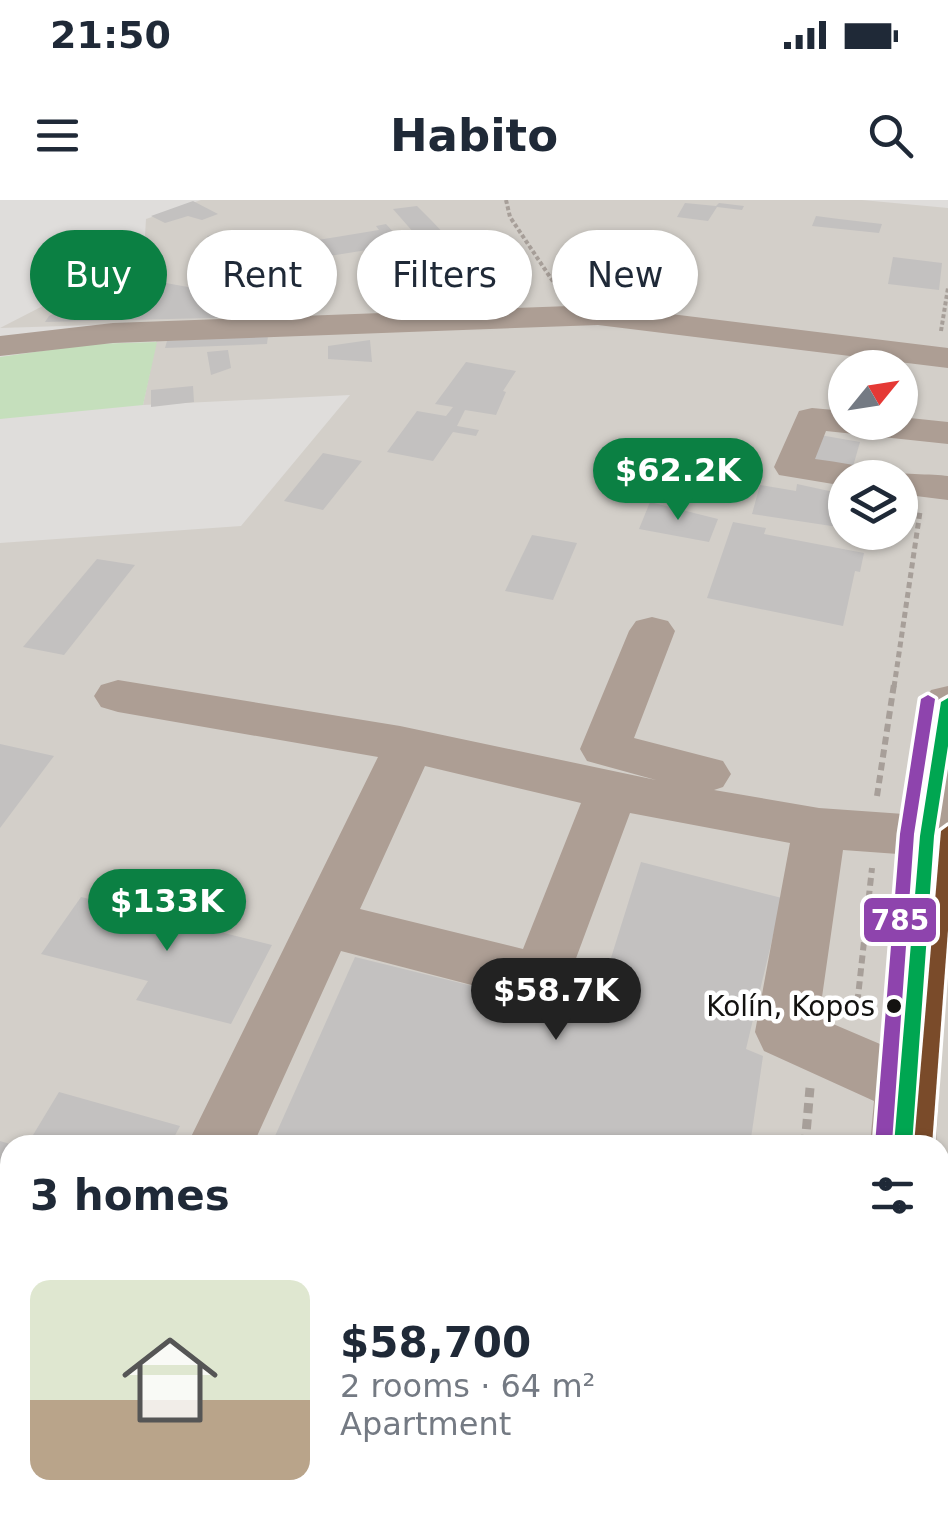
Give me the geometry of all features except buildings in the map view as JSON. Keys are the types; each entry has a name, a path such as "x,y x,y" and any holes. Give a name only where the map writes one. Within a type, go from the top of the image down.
{"street":[{"path":"0,346 113,333 552,315"},
{"path":"653,320 943,357"},
{"path":"828,472 793,467 812,420 948,433"},
{"path":"652,631 605,749 825,805 873,832"},
{"path":"118,696 410,745 612,792 873,832"},
{"path":"908,1086 786,1032 873,832 943,773 948,702"},
{"path":"225,1135 410,745"},
{"path":"323,924 541,978 612,792"},
{"path":"873,832 908,1086 903,1135"}],"path":[{"path":"506,200 510,217 552,281"},
{"path":"943,357 948,288"},
{"path":"806,1135 809,1091 829,1051 855,1022 872,876 873,832 924,485"}],"shaded area":[{"path":"201,200 862,200 948,208 948,1135 0,1135 0,543 241,526 350,395 143,405 160,323 0,328 30,313 30,320 167,320 167,230 145,230 146,219"}],"green space":[{"path":"157,342 143,405 0,419 0,357 90,344"}],"transit line":[{"name":"785","path":"884,1135 907,834 928,699"},
{"path":"904,1135 927,836 948,702"},
{"path":"924,1135 948,831"}],"place":[{"name":"Kolín, Kopos","path":"894,1006"}]}
